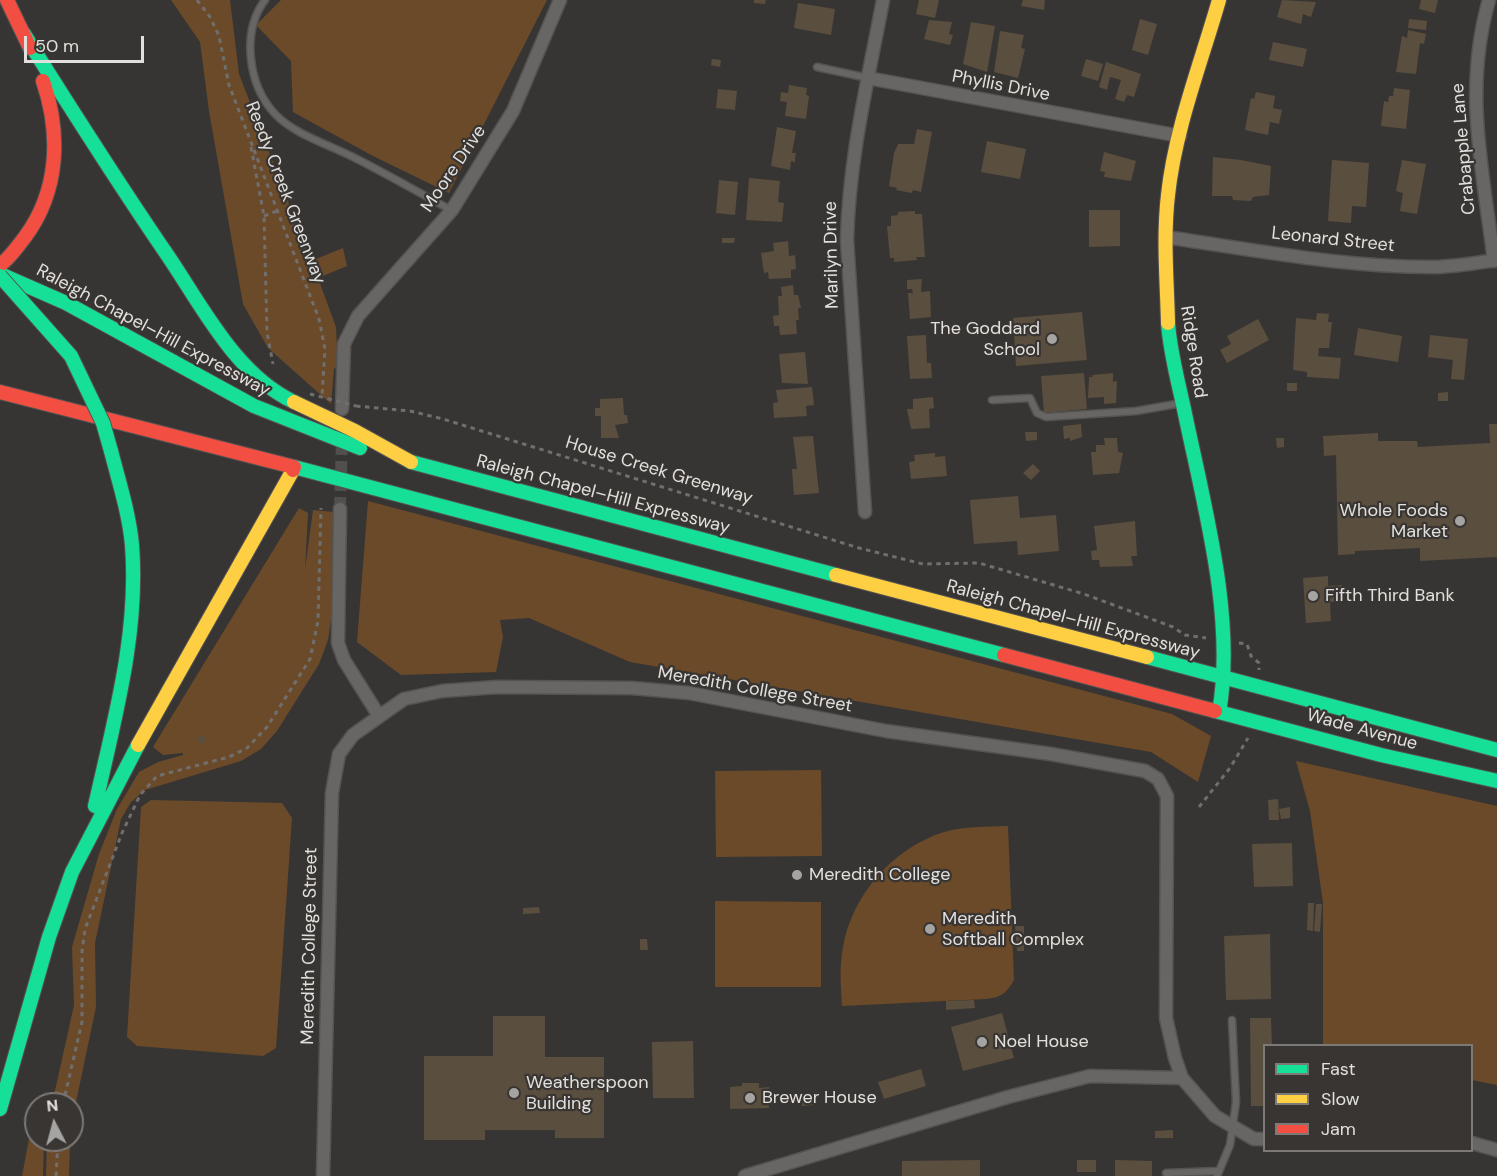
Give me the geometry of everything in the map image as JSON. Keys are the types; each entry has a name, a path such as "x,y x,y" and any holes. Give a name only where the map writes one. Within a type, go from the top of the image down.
{"main road":[{"path":"0,265 24,239 41,214 51,182 56,144 56,122 52,101 7,0"},
{"name":"Ridge Road","path":"1219,0 1180,136 1168,194 1165,237 1169,331 1213,553 1225,679 1219,712"},
{"path":"24,34 102,159 228,346 259,378 287,399 355,431 411,462"},
{"path":"0,275 10,290 44,322 71,356 103,423 132,543 133,595 122,679 90,834"},
{"name":"Raleigh Chapel–Hill Expressway","path":"0,275 96,318 253,406 295,425 383,456 1225,679"},
{"path":"0,392 294,467 1219,712"},
{"path":"0,1109 49,937 72,872 181,665 294,467"},
{"name":"Wade Avenue","path":"1225,679 1497,750"},
{"name":"Wade Avenue","path":"1219,712 1380,755 1497,781"}],"street":[{"name":"Moore Drive","path":"342,410 344,344 358,316 452,210 513,111 560,0"},
{"name":"Marilyn Drive","path":"865,512 847,240 854,148 883,0"},
{"name":"Crabapple Lane","path":"1489,0 1478,51 1474,100 1495,261"},
{"name":"Phyllis Drive","path":"868,78 1180,136"},
{"name":"Leonard Street","path":"1165,237 1280,254 1413,266 1441,267 1495,261"},
{"path":"340,509 338,643 344,660 378,716"},
{"name":"Meredith College Street","path":"322,1176 332,793 339,754 353,735 404,699 442,691 497,687 632,688 689,693 886,732 1052,754 1145,771 1158,779 1167,796 1166,1018 1182,1078 1215,1116 1254,1139 1263,1139"},
{"path":"745,1176 1008,1097 1090,1076 1182,1078"},
{"path":"1473,1143 1497,1150"}],"lane":[{"path":"265,0 258,9 252,30 251,63 254,82 275,114 300,131 452,210"},
{"name":"Phyllis Drive","path":"817,67 868,78"},
{"path":"992,400 1030,398 1037,413 1046,417 1136,411 1182,403"},
{"path":"1166,1173 1217,1174 1230,1145 1236,1102 1232,1020"}],"path":[{"name":"Reedy Creek Greenway","path":"197,0 210,17 219,36 229,85 322,329 325,349 322,402"},
{"path":"250,140 264,216 267,333 270,355 277,371"},
{"path":"264,216 278,211"},
{"name":"House Creek Greenway","path":"304,392 356,406 410,411 443,418 859,548 923,564 979,563 1113,604 1173,627 1185,635"},
{"path":"66,1092 82,1022 82,951 85,929 122,833 140,795 157,776 229,757 247,748 267,727 310,658 318,621 321,508"},
{"path":"1247,644 1251,656 1260,663"},
{"path":"1198,807 1230,768 1250,736"},
{"path":"56,1176 57,1152"}],"shaded area":[{"path":"171,0 230,0 239,74 311,261 343,248 347,266 318,278 336,327 338,370 334,368 331,404 268,348 243,304 209,111 200,42"},
{"path":"281,0 547,0 449,193 373,156 293,112 291,61 256,25"},
{"path":"368,501 1172,714 1211,736 1198,782 1151,752 630,662 529,618 500,620 503,637 496,672 401,675 357,642"},
{"path":"299,508 308,513 305,569 313,510 334,512 332,613 328,640 319,664 277,731 261,749 241,761 145,790 131,802 121,819 95,943 96,1007 78,1092 55,1092 74,1005 72,947 99,854 117,809 139,772 158,762 183,755 183,753 163,755 153,747"},
{"path":"1296,761 1497,806 1497,1085 1473,1080 1473,1044 1323,1044 1323,903 1310,811"},
{"path":"821,770 822,856 716,857 715,771"},
{"path":"151,800 282,803 292,818 276,1048 263,1056 137,1046 127,1037 141,807"},
{"name":"Meredith Softball Complex","path":"1008,826 1014,980 1006,992 986,999 842,1006 841,962 848,928 855,909 878,876 908,849 925,839 952,830"},
{"path":"715,901 821,902 821,987 715,987"},
{"path":"27,1152 44,1152 43,1176 22,1176"},
{"path":"47,1152 70,1152 69,1176 46,1176"}],"building":[{"path":"754,0 766,0 765,4 754,3"},
{"path":"919,0 939,0 935,18 916,14"},
{"path":"1023,0 1045,0 1044,10 1021,6"},
{"path":"1282,0 1316,2 1311,17 1303,14 1301,24 1277,17"},
{"path":"1421,0 1438,0 1435,13 1419,9"},
{"path":"798,3 835,9 831,35 794,28"},
{"path":"1140,19 1157,24 1148,55 1132,50"},
{"path":"1409,19 1427,21 1426,30 1408,28"},
{"path":"929,20 952,22 949,34 953,35 950,45 924,39"},
{"path":"971,22 995,26 987,72 963,64"},
{"path":"1408,30 1426,34 1424,44 1420,43 1416,74 1396,72 1402,36 1407,38"},
{"path":"1000,31 1024,35 1021,48 1025,49 1018,78 994,72"},
{"path":"1273,42 1307,49 1303,67 1269,60"},
{"path":"712,59 721,60 720,67 711,65"},
{"path":"1086,59 1103,64 1098,81 1081,76"},
{"path":"1106,62 1141,74 1134,97 1127,95 1124,102 1115,99 1121,80 1110,77 1107,90 1099,87"},
{"path":"789,85 807,88 806,95 809,96 806,119 785,116 787,102 780,101 781,92 788,93"},
{"path":"1394,88 1410,90 1406,129 1381,126 1384,101 1388,102 1389,96 1393,96"},
{"path":"718,89 737,91 735,110 716,108"},
{"path":"1256,92 1275,96 1273,108 1282,110 1279,124 1270,122 1268,135 1245,130 1251,98 1254,99"},
{"path":"777,127 796,131 792,153 796,153 795,162 791,161 790,170 771,166"},
{"path":"917,129 932,132 921,192 896,190 897,188 889,186 894,153 898,144 914,144"},
{"path":"987,141 1026,149 1020,179 981,172"},
{"path":"1104,152 1136,161 1131,181 1104,177 1105,172 1100,171"},
{"path":"1213,157 1271,166 1269,195 1253,197 1251,201 1233,200 1232,196 1212,196"},
{"path":"1332,160 1369,163 1366,207 1352,206 1351,223 1328,221"},
{"path":"1402,160 1426,164 1417,214 1400,211 1403,193 1396,191"},
{"path":"749,178 780,181 778,202 784,203 782,222 746,220"},
{"path":"719,180 738,182 735,215 716,213"},
{"path":"1089,210 1120,210 1120,246 1089,247"},
{"path":"915,211 915,214 922,214 925,257 894,262 894,258 890,258 887,226 891,226 891,216 898,215 898,212"},
{"path":"722,238 735,238 734,243 722,243"},
{"path":"788,241 789,256 795,255 796,269 791,270 791,278 769,279 768,272 764,273 761,253 774,251 773,243"},
{"path":"922,279 921,292 930,291 931,317 910,319 908,293 913,293 912,289 907,289 907,280"},
{"path":"793,285 794,295 798,295 801,308 798,308 799,320 796,320 797,334 780,335 779,326 774,326 773,316 779,315 778,296 782,296 781,287"},
{"path":"1082,312 1087,360 1016,366 1013,318"},
{"path":"1317,313 1329,314 1328,322 1332,322 1329,348 1319,348 1318,356 1341,358 1339,379 1307,377 1307,372 1293,370 1296,318 1316,320"},
{"path":"1258,319 1269,340 1227,363 1220,350 1231,344 1227,336"},
{"path":"1358,328 1402,336 1398,362 1354,355"},
{"path":"926,335 927,363 931,363 932,378 910,379 907,336"},
{"path":"1430,335 1468,339 1464,380 1451,379 1453,360 1428,357"},
{"path":"805,352 808,384 782,383 779,354"},
{"path":"1084,373 1087,409 1044,413 1041,376"},
{"path":"1113,373 1113,382 1117,381 1116,403 1104,404 1104,397 1088,398 1089,377"},
{"path":"1287,383 1297,383 1297,391 1287,391"},
{"path":"812,387 814,405 806,406 807,416 774,418 773,403 778,402 776,390"},
{"path":"1448,392 1448,401 1438,401 1438,393"},
{"path":"933,397 934,408 929,409 930,428 911,429 907,409 913,409 913,399"},
{"path":"623,398 624,415 627,415 628,423 615,425 619,438 601,438 601,416 595,416 595,408 600,408 600,399"},
{"path":"1081,424 1082,437 1070,441 1070,438 1064,439 1063,426"},
{"path":"1489,424 1497,424 1497,557 1420,561 1420,548 1355,551 1355,554 1338,555 1336,455 1324,456 1323,436 1378,433 1378,441 1417,441 1418,447 1490,443"},
{"path":"1025,432 1037,432 1037,440 1026,441"},
{"path":"813,436 819,493 794,495 792,469 797,469 793,437"},
{"path":"1104,438 1117,438 1118,452 1123,453 1119,473 1093,475 1091,452 1096,452 1096,445 1105,445"},
{"path":"1276,438 1284,438 1284,447 1277,448"},
{"path":"935,453 935,457 945,456 947,476 911,479 909,462 915,461 914,455"},
{"path":"1033,464 1040,471 1031,480 1023,473"},
{"path":"1018,496 1020,518 1056,515 1059,551 1018,555 1017,541 974,544 970,500"},
{"path":"1135,521 1137,556 1131,556 1133,566 1100,567 1099,560 1092,560 1091,551 1097,550 1094,526"},
{"path":"1328,576 1328,586 1342,585 1343,601 1330,602 1331,621 1306,623 1303,578"},
{"path":"205,736 206,742 199,744 198,737"},
{"path":"1278,799 1279,820 1269,820 1268,800"},
{"path":"1290,807 1290,818 1281,819 1279,809"},
{"path":"1292,843 1293,886 1254,887 1252,844"},
{"path":"1308,903 1314,903 1313,931 1307,930"},
{"path":"1316,904 1322,904 1320,932 1314,931"},
{"path":"539,907 540,913 523,914 523,908"},
{"path":"1015,926 1024,926 1024,951 1017,951"},
{"path":"1270,934 1271,999 1226,1000 1224,936"},
{"path":"640,939 647,939 648,950 640,950"},
{"path":"974,1000 975,1008 946,1010 946,1001"},
{"name":"Noel House","path":"1002,1013 1014,1058 963,1071 951,1027"},
{"name":"Weatherspoon Building","path":"493,1016 545,1016 545,1057 604,1057 604,1138 555,1138 555,1130 485,1130 485,1140 424,1140 424,1056 493,1056"},
{"path":"1250,1018 1271,1018 1272,1044 1263,1044 1263,1106 1251,1106"},
{"path":"693,1041 694,1098 653,1098 652,1042"},
{"path":"921,1069 926,1086 884,1099 878,1082"},
{"name":"Brewer House","path":"742,1083 759,1083 759,1088 769,1087 769,1108 730,1109 730,1087 742,1086"},
{"path":"802,1100 813,1100 813,1105 802,1106"},
{"path":"1173,1130 1173,1138 1155,1138 1155,1131"},
{"path":"980,1160 980,1176 902,1176 902,1161"},
{"path":"1077,1160 1096,1160 1096,1172 1077,1172"},
{"path":"1115,1160 1152,1161 1152,1176 1115,1176"}],"tunnel":[{"path":"340,509 342,438"}],"traffic: fast":[{"path":"24,34 222,338 255,375 273,390 294,402"},
{"path":"0,274 66,303 254,406 360,448"},
{"path":"0,276 71,356 103,423 111,451"},
{"path":"1168,323 1174,366 1215,560 1223,638 1223,676 1219,712"},
{"path":"95,806 117,709 132,611 131,533 111,451"},
{"path":"411,462 836,575"},
{"path":"294,467 1004,655"},
{"path":"1147,657 1497,750"},
{"path":"1215,711 1381,755 1497,781"},
{"path":"0,1109 49,937 72,872 138,745"}],"traffic: slow":[{"path":"1168,323 1166,227 1171,170 1189,96 1219,0"},
{"path":"294,402 355,431 411,462"},
{"path":"138,745 293,470"},
{"path":"836,575 1147,657"}],"traffic: jam":[{"path":"7,0 30,48"},
{"path":"0,265 25,237 36,219 45,201 50,181 54,162 53,121 43,81"},
{"path":"0,392 294,467 293,470"},
{"path":"1004,655 1215,711"}],"place":[{"name":"The Goddard School","path":"1052,339"},
{"name":"Whole Foods Market","path":"1460,521"},
{"name":"Fifth Third Bank","path":"1313,596"},
{"name":"Meredith College","path":"797,875"},
{"name":"Meredith Softball Complex","path":"930,929"},
{"name":"Noel House","path":"982,1042"},
{"name":"Weatherspoon Building","path":"514,1093"},
{"name":"Brewer House","path":"750,1098"}]}
